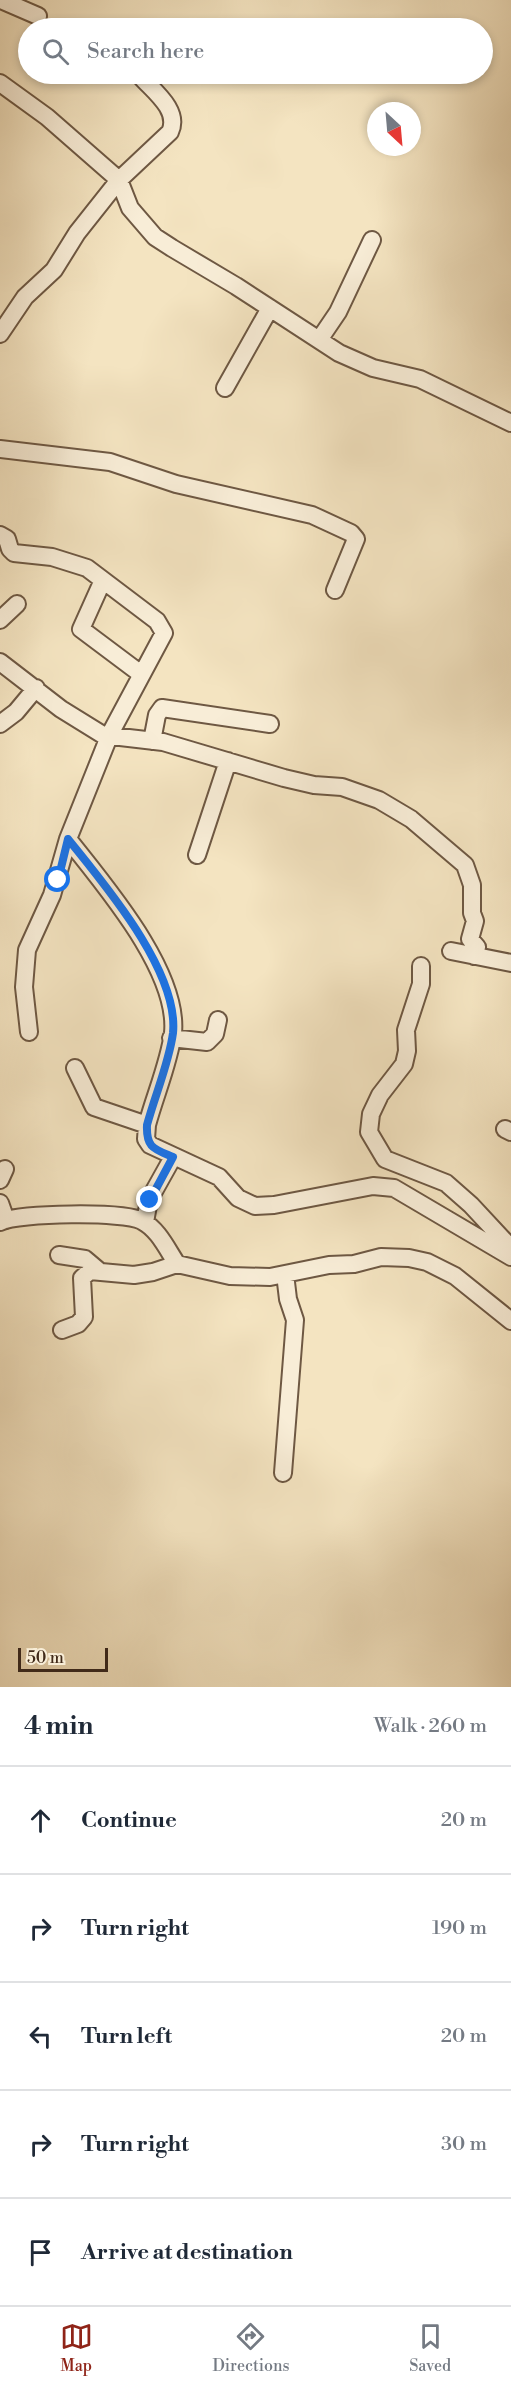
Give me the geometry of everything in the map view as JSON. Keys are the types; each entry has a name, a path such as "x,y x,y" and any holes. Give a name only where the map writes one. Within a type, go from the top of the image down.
{"street":[{"path":"0,5 1,0 38,16"},
{"path":"0,83 47,117 118,180 130,208 155,237 339,353 373,368 420,379 511,423"},
{"path":"0,334 25,297 54,270 77,233 118,180 173,127 171,111 147,84"},
{"path":"319,340 338,312 372,240"},
{"path":"225,388 270,308"},
{"path":"0,449 110,462 176,484 312,515 351,533 356,539 336,590"},
{"path":"0,535 7,539 14,553 61,560 87,568 162,626 164,633 110,734 68,839 58,880 25,960 24,987 29,1032"},
{"path":"103,580 81,629 141,674"},
{"path":"0,620 17,604"},
{"path":"0,662 77,720 103,735 110,734 127,740 152,741 314,785 356,790 379,800 411,819 465,865 472,885 472,913 475,926 470,939 477,947 474,956"},
{"path":"0,724 16,712 36,688"},
{"path":"152,741 157,715 162,708 270,724"},
{"path":"197,855 228,761"},
{"path":"68,839 127,915 150,954 165,988 172,1034 147,1125 146,1139 150,1145 219,1177 238,1197 255,1206 274,1205 373,1186 394,1188 511,1257"},
{"path":"451,951 511,963"},
{"path":"421,966 421,984 406,1030 407,1051 404,1064 380,1095 370,1114 369,1132 385,1160 446,1184 471,1205 511,1248"},
{"path":"172,1034 207,1042 213,1038 218,1020"},
{"path":"75,1068 94,1107 147,1125"},
{"path":"145,1222 150,1200 173,1157"},
{"path":"0,1203 3,1221 42,1216 121,1216 145,1222 156,1233 177,1263"},
{"path":"59,1256 85,1259 98,1270"},
{"path":"62,1330 82,1321 84,1310 82,1278 90,1271 134,1275 153,1272 177,1263 230,1276 285,1274 329,1265 354,1264 381,1257 415,1259 432,1264 455,1276 511,1321"},
{"path":"283,1473 295,1320 288,1299 285,1274"}],"route":[{"path":"58,880 68,839 127,915 150,954 165,988 173,1030 147,1125 146,1139 157,1150 173,1157 150,1200"}]}
